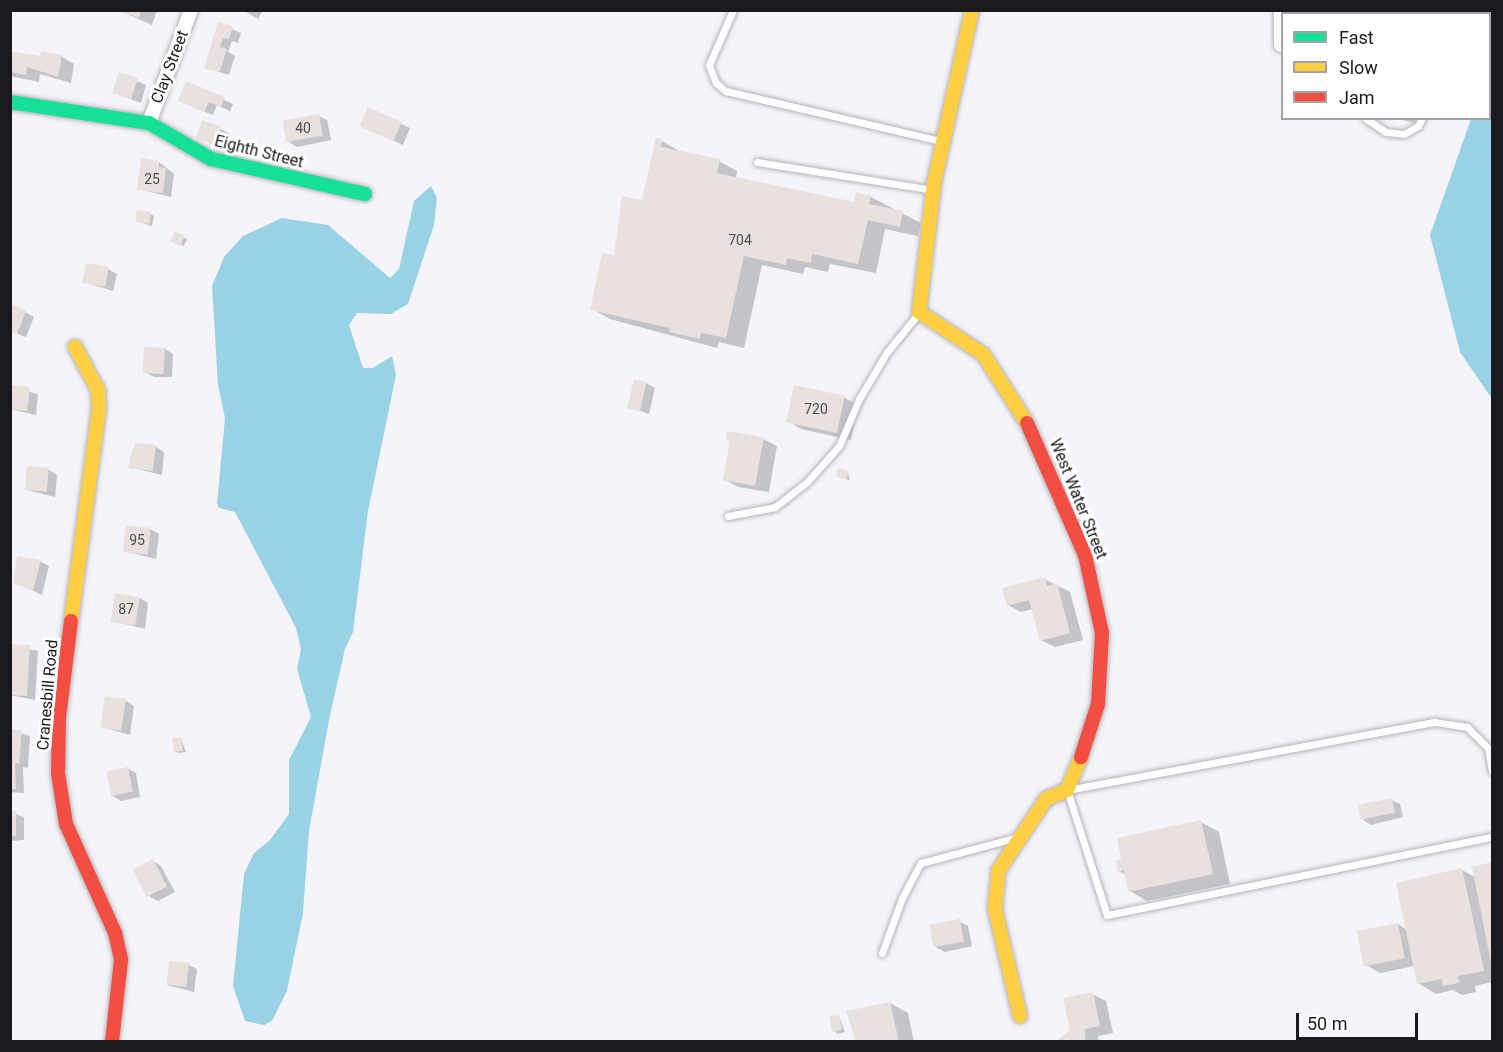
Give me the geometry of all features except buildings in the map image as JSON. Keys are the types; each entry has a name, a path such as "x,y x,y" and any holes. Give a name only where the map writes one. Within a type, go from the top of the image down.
{"street":[{"name":"Clay Street","path":"149,123 191,10"},
{"path":"919,312 933,190 972,10"},
{"name":"Eighth Street","path":"10,102 149,123 211,159 365,194"},
{"name":"West Water Street","path":"919,312 983,354 1013,399 1053,479 1091,576 1102,633 1101,686 1087,743 1067,790"},
{"name":"Cranesbill Road","path":"75,347 98,390 99,408 59,717 58,773 66,824 115,933 121,960 112,1041"},
{"path":"1020,1016 995,909 998,871 1046,799 1067,790"}],"lane":[{"path":"733,10 709,65 716,83 726,91 943,142"},
{"path":"1368,120 1386,132 1404,134 1418,126 1421,120"},
{"path":"757,162 933,190"},
{"path":"728,516 776,507 807,482 839,446 876,371 919,312"},
{"path":"1492,771 1488,748 1467,727 1434,722 1067,790 1107,915 1492,837"},
{"path":"882,953 902,898 921,864 1020,837"}],"water":[{"path":"1492,67 1492,399 1460,352 1430,235 1471,120 1491,120"},
{"path":"431,186 437,198 434,225 408,304 391,314 357,313 349,325 363,368 373,368 392,356 396,375 368,511 353,632 345,649 330,715 309,831 303,913 287,991 272,1021 264,1025 245,1021 233,986 244,874 254,853 270,840 289,814 289,760 311,717 297,669 301,649 296,628 235,512 219,508 217,503 225,418 218,385 212,286 224,257 243,236 282,218 328,225 390,278 399,269 414,201"}],"traffic: fast":[{"path":"10,102 149,123 211,159 365,194"}],"traffic: slow":[{"path":"972,10 934,183 919,312 983,354 1027,423"},
{"path":"71,621 99,408 98,390 75,347"},
{"path":"1020,1016 995,909 998,871 1046,799 1067,790 1081,757"}],"traffic: jam":[{"path":"1027,423 1085,555 1102,633 1098,704 1081,757"},
{"path":"71,621 59,717 58,773 66,824 115,933 121,960 112,1042"}]}
